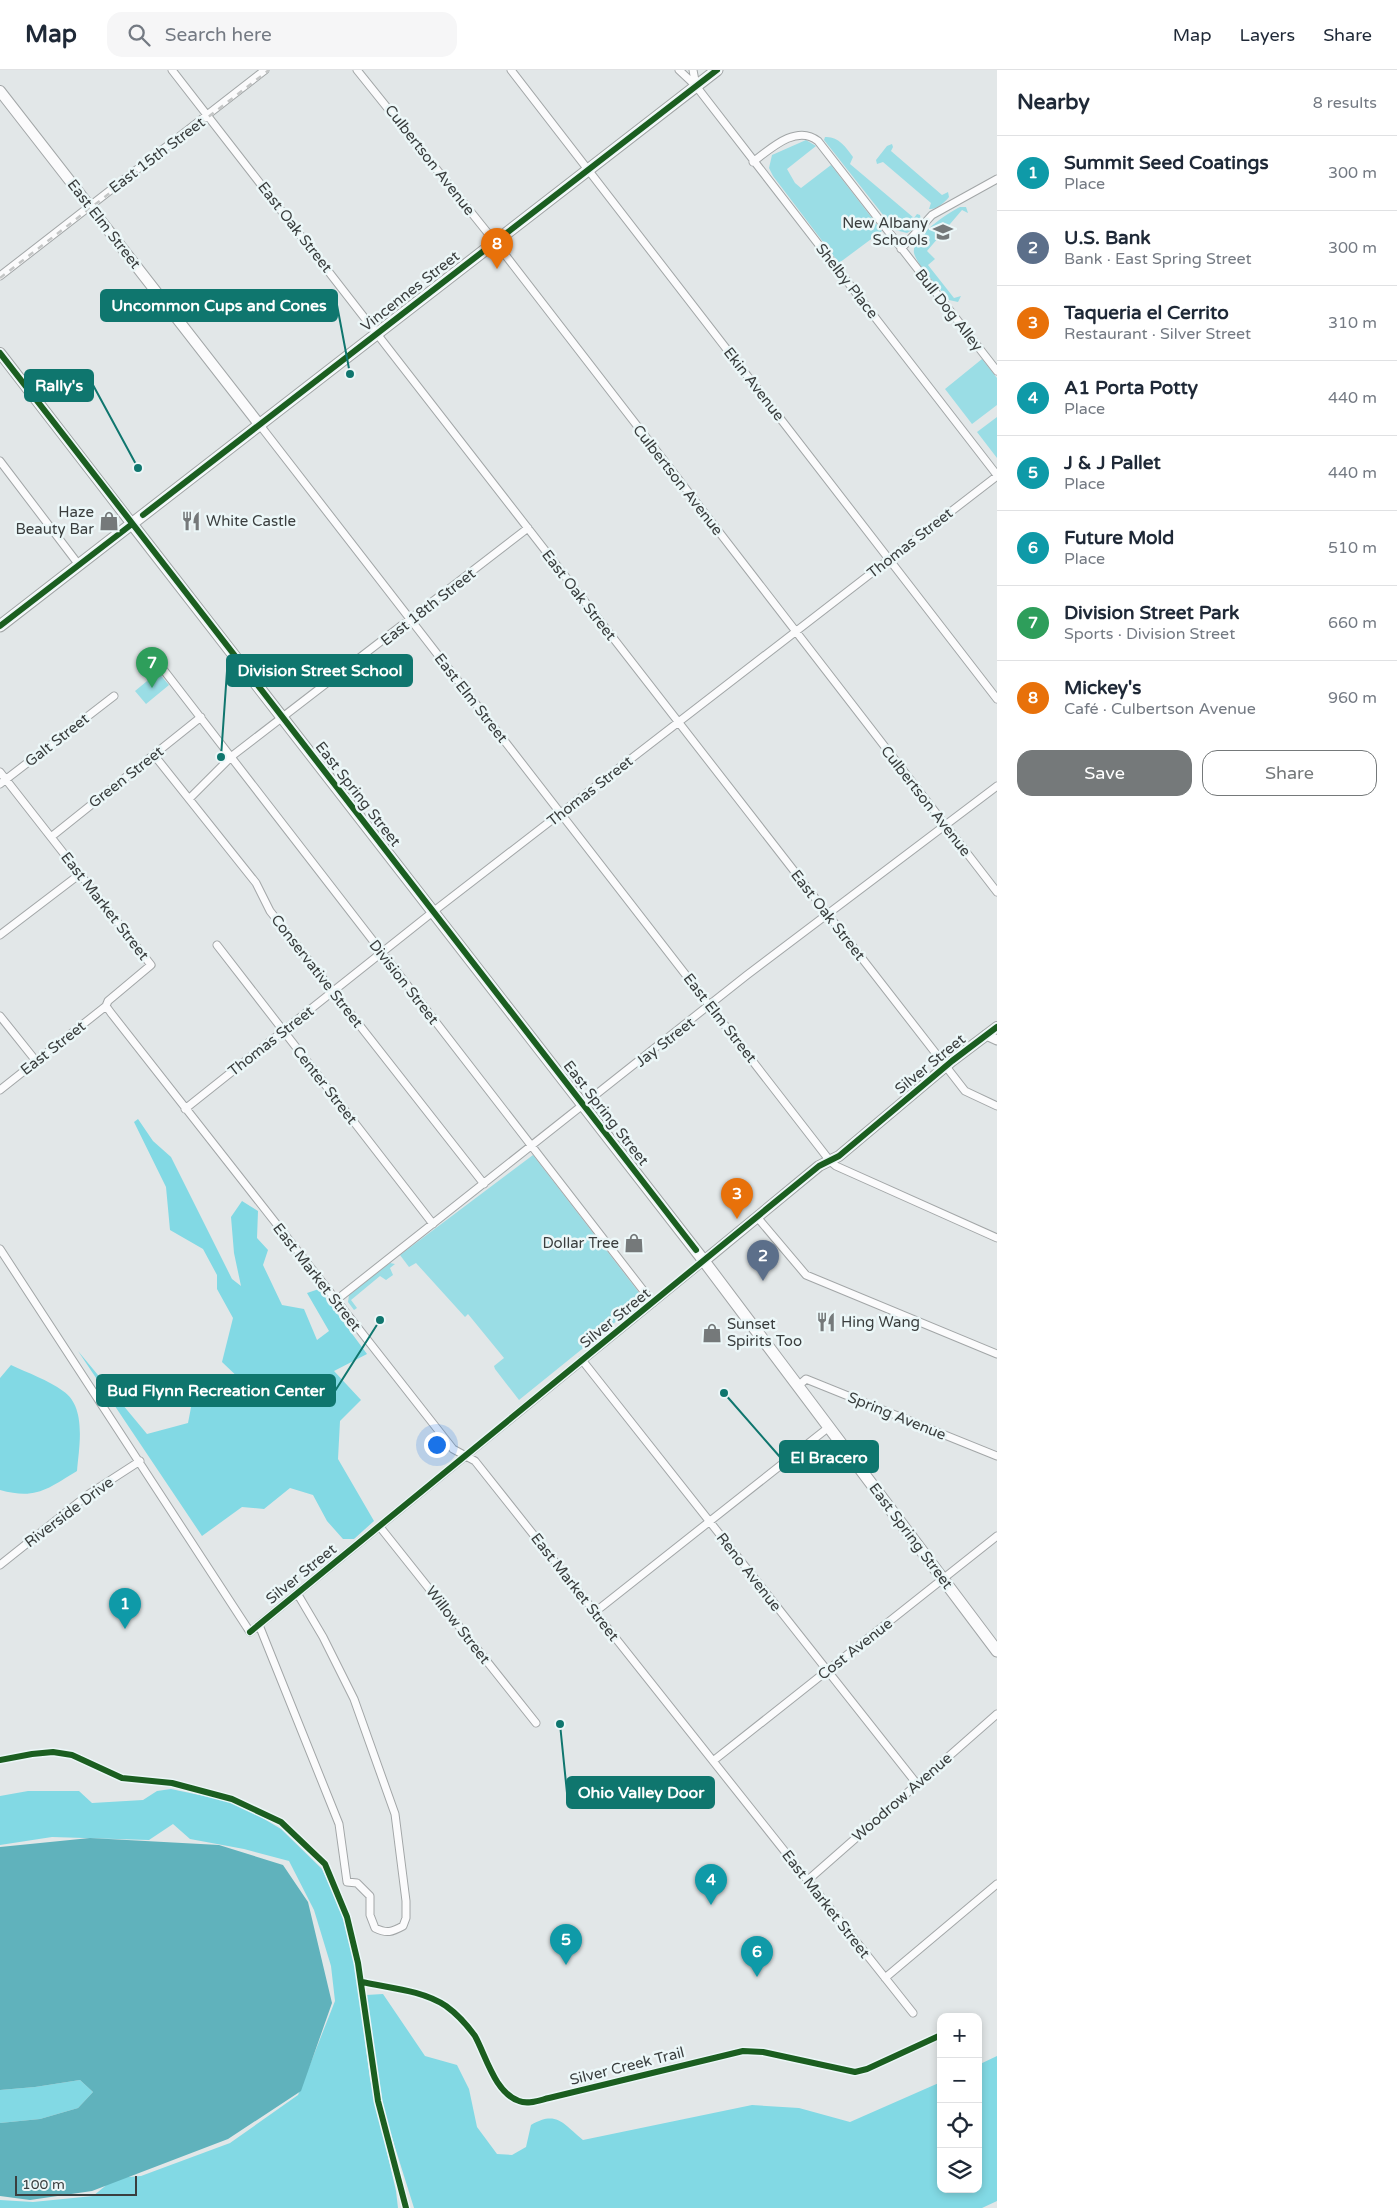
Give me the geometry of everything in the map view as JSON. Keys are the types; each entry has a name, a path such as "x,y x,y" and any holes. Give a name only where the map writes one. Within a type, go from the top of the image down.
{"main road":[{"name":"Vincennes Street","path":"0,626 717,70"},
{"name":"East Elm Street","path":"0,91 259,424"},
{"name":"East Spring Street","path":"0,353 585,1105 997,1651"},
{"name":"Silver Street","path":"704,1261 819,1166 839,1156 945,1067 997,1027"}],"street":[{"name":"East Oak Street","path":"172,70 964,1091 997,1106"},
{"name":"East 15th Street","path":"0,276 265,70"},
{"name":"Culbertson Avenue","path":"357,70 494,242 997,892"},
{"name":"Ekin Avenue","path":"511,70 997,699"},
{"name":"Shelby Place","path":"679,70 696,86 997,475"},
{"name":"Shelby Place","path":"693,70 696,86"},
{"name":"Bull Dog Alley","path":"753,162 767,150 793,137 806,134 813,137 997,371"},
{"path":"901,249 932,215 997,179"},
{"name":"East Elm Street","path":"259,424 830,1161 836,1166 997,1238"},
{"path":"0,461 79,565"},
{"name":"Thomas Street","path":"185,1108 284,1032 434,911 794,632 890,560 997,475"},
{"name":"East 18th Street","path":"189,799 232,756 528,528"},
{"name":"Division Street","path":"156,660 653,1303"},
{"name":"Galt Street","path":"3,782 114,696"},
{"name":"Green Street","path":"51,837 201,717"},
{"name":"Conservative Street","path":"154,755 256,883 270,911 484,1184"},
{"name":"East Market Street","path":"0,772 3,782 51,837 151,965 114,995 106,1006 335,1301 453,1449 475,1461 913,2013"},
{"name":"Jay Street","path":"335,1301 827,914 997,786"},
{"path":"0,935 80,874"},
{"name":"Center Street","path":"217,945 433,1224"},
{"name":"East Street","path":"0,1090 106,1006"},
{"path":"0,1016 36,1061"},
{"path":"986,1035 997,1040"},
{"path":"757,1217 806,1274 997,1354"},
{"path":"0,1249 140,1461"},
{"name":"Silver Street","path":"140,1461 250,1632 704,1261"},
{"name":"Reno Avenue","path":"582,1360 917,1784"},
{"name":"Spring Avenue","path":"798,1386 806,1379 997,1456"},
{"path":"595,1612 829,1427"},
{"name":"Riverside Drive","path":"0,1565 89,1494 140,1461"},
{"name":"Willow Street","path":"380,1527 536,1724"},
{"name":"Cost Avenue","path":"713,1761 997,1536"},
{"path":"259,1625 339,1824 347,1882 357,1883 370,1896 370,1914 375,1928 383,1932 392,1932 403,1926 406,1918 395,1814 354,1699 323,1637 297,1593"},
{"name":"Woodrow Avenue","path":"808,1880 997,1714"},
{"path":"885,1978 997,1884"}],"shaded area":[{"path":"825,137 834,138 841,143 853,157 850,164 914,218 917,214 920,215 921,220 915,228 907,233 895,230 824,140"},
{"path":"806,140 816,146 787,169 795,183 801,188 831,165 882,231 839,263 773,176 769,168 772,155"},
{"path":"892,144 891,151 942,195 948,192 949,197 942,204 929,209 931,203 883,162 877,164 876,160 887,146"},
{"path":"960,207 966,207 968,213 962,210 927,251 935,259 928,265 954,298 961,296 958,302 949,300 923,269 914,253 918,240 924,233 939,220"},
{"path":"982,359 997,378 997,405 972,424 945,389"},
{"path":"997,417 997,458 977,432"},
{"path":"158,672 169,685 146,704 135,691"},
{"path":"138,1119 153,1141 171,1157 232,1279 241,1286 234,1253 231,1217 242,1201 258,1211 257,1238 268,1250 263,1265 282,1305 304,1309 317,1340 329,1331 307,1293 319,1289 367,1354 334,1371 361,1400 340,1421 338,1459 374,1521 354,1539 343,1539 327,1521 313,1495 290,1488 264,1509 242,1507 202,1536 78,1351 147,1434 188,1423 194,1392 207,1390 221,1406 238,1399 243,1382 222,1362 233,1318 217,1289 217,1275 203,1249 170,1230 166,1187 134,1122"},
{"path":"533,1155 644,1299 519,1400 495,1369 494,1366 504,1358 468,1314 465,1317 416,1263 409,1267 400,1255"},
{"path":"390,1263 395,1264 390,1268 393,1275 386,1280 380,1276 351,1300 357,1308 354,1310 348,1302 349,1295"},
{"path":"11,1365 63,1391 71,1398 79,1417 80,1439 77,1471 49,1488 32,1493 12,1493 0,1490 0,1378"},
{"path":"171,1789 237,1803 281,1829 322,1869 341,1910 356,1971 370,2079 396,2191 398,2208 0,2208 0,2200 33,2202 93,2196 115,2178 141,2176 230,2143 298,2095 335,2001 331,1966 314,1910 289,1861 244,1849 190,1839 173,1824 149,1840 52,1837 0,1845 0,1796 28,1791 79,1791 92,1803 143,1800 157,1791"},
{"path":"90,1838 219,1845 283,1865 308,1902 332,2003 301,2091 228,2139 92,2191 30,2200 0,2196 0,2123 40,2119 78,2108 93,2092 80,2080 0,2090 0,1847"},
{"path":"383,1994 425,2056 457,2065 469,2089 477,2127 497,2154 512,2155 526,2147 531,2125 547,2119 554,2119 565,2124 583,2140 752,2105 799,2108 850,2122 937,2084 937,2193 982,2193 982,2063 997,2056 997,2201 982,2208 414,2208 384,2112 366,1995"},
{"path":"80,2080 93,2092 78,2108 40,2119 0,2123 0,2090"}],"railway":[{"path":"0,278 269,70"}],"cycle path":[{"path":"143,515 717,70"},
{"path":"0,353 696,1250"},
{"path":"0,626 132,524"},
{"path":"250,1632 819,1166 839,1156 952,1061 997,1027"},
{"path":"0,1760 53,1752 72,1755 122,1778 172,1783 232,1799 281,1822 325,1864 347,1917 358,1963 378,2101 406,2208"},
{"name":"Silver Creek Trail","path":"362,1982 427,1996 446,2006 462,2020 475,2036 497,2082 511,2097 526,2102 538,2101 743,2051 763,2052 855,2072 867,2069 937,2037"}],"place":[{"name":"New Albany Schools","path":"943,232"},
{"name":"Mickey's","path":"497,269"},
{"name":"Uncommon Cups and Cones","path":"350,374"},
{"name":"Rally's","path":"138,468"},
{"name":"Haze Beauty Bar","path":"109,521"},
{"name":"White Castle","path":"191,521"},
{"name":"Division Street Park","path":"152,688"},
{"name":"Division Street School","path":"221,757"},
{"name":"Taqueria el Cerrito","path":"737,1219"},
{"name":"Dollar Tree","path":"634,1243"},
{"name":"U.S. Bank","path":"763,1281"},
{"name":"Bud Flynn Recreation Center","path":"380,1320"},
{"name":"Hing Wang","path":"826,1322"},
{"name":"Sunset Spirits Too","path":"712,1333"},
{"name":"El Bracero","path":"724,1393"},
{"name":"Summit Seed Coatings","path":"125,1629"},
{"name":"Ohio Valley Door","path":"560,1724"},
{"name":"A1 Porta Potty","path":"711,1905"},
{"name":"J & J Pallet","path":"566,1965"},
{"name":"Future Mold","path":"757,1977"}]}
